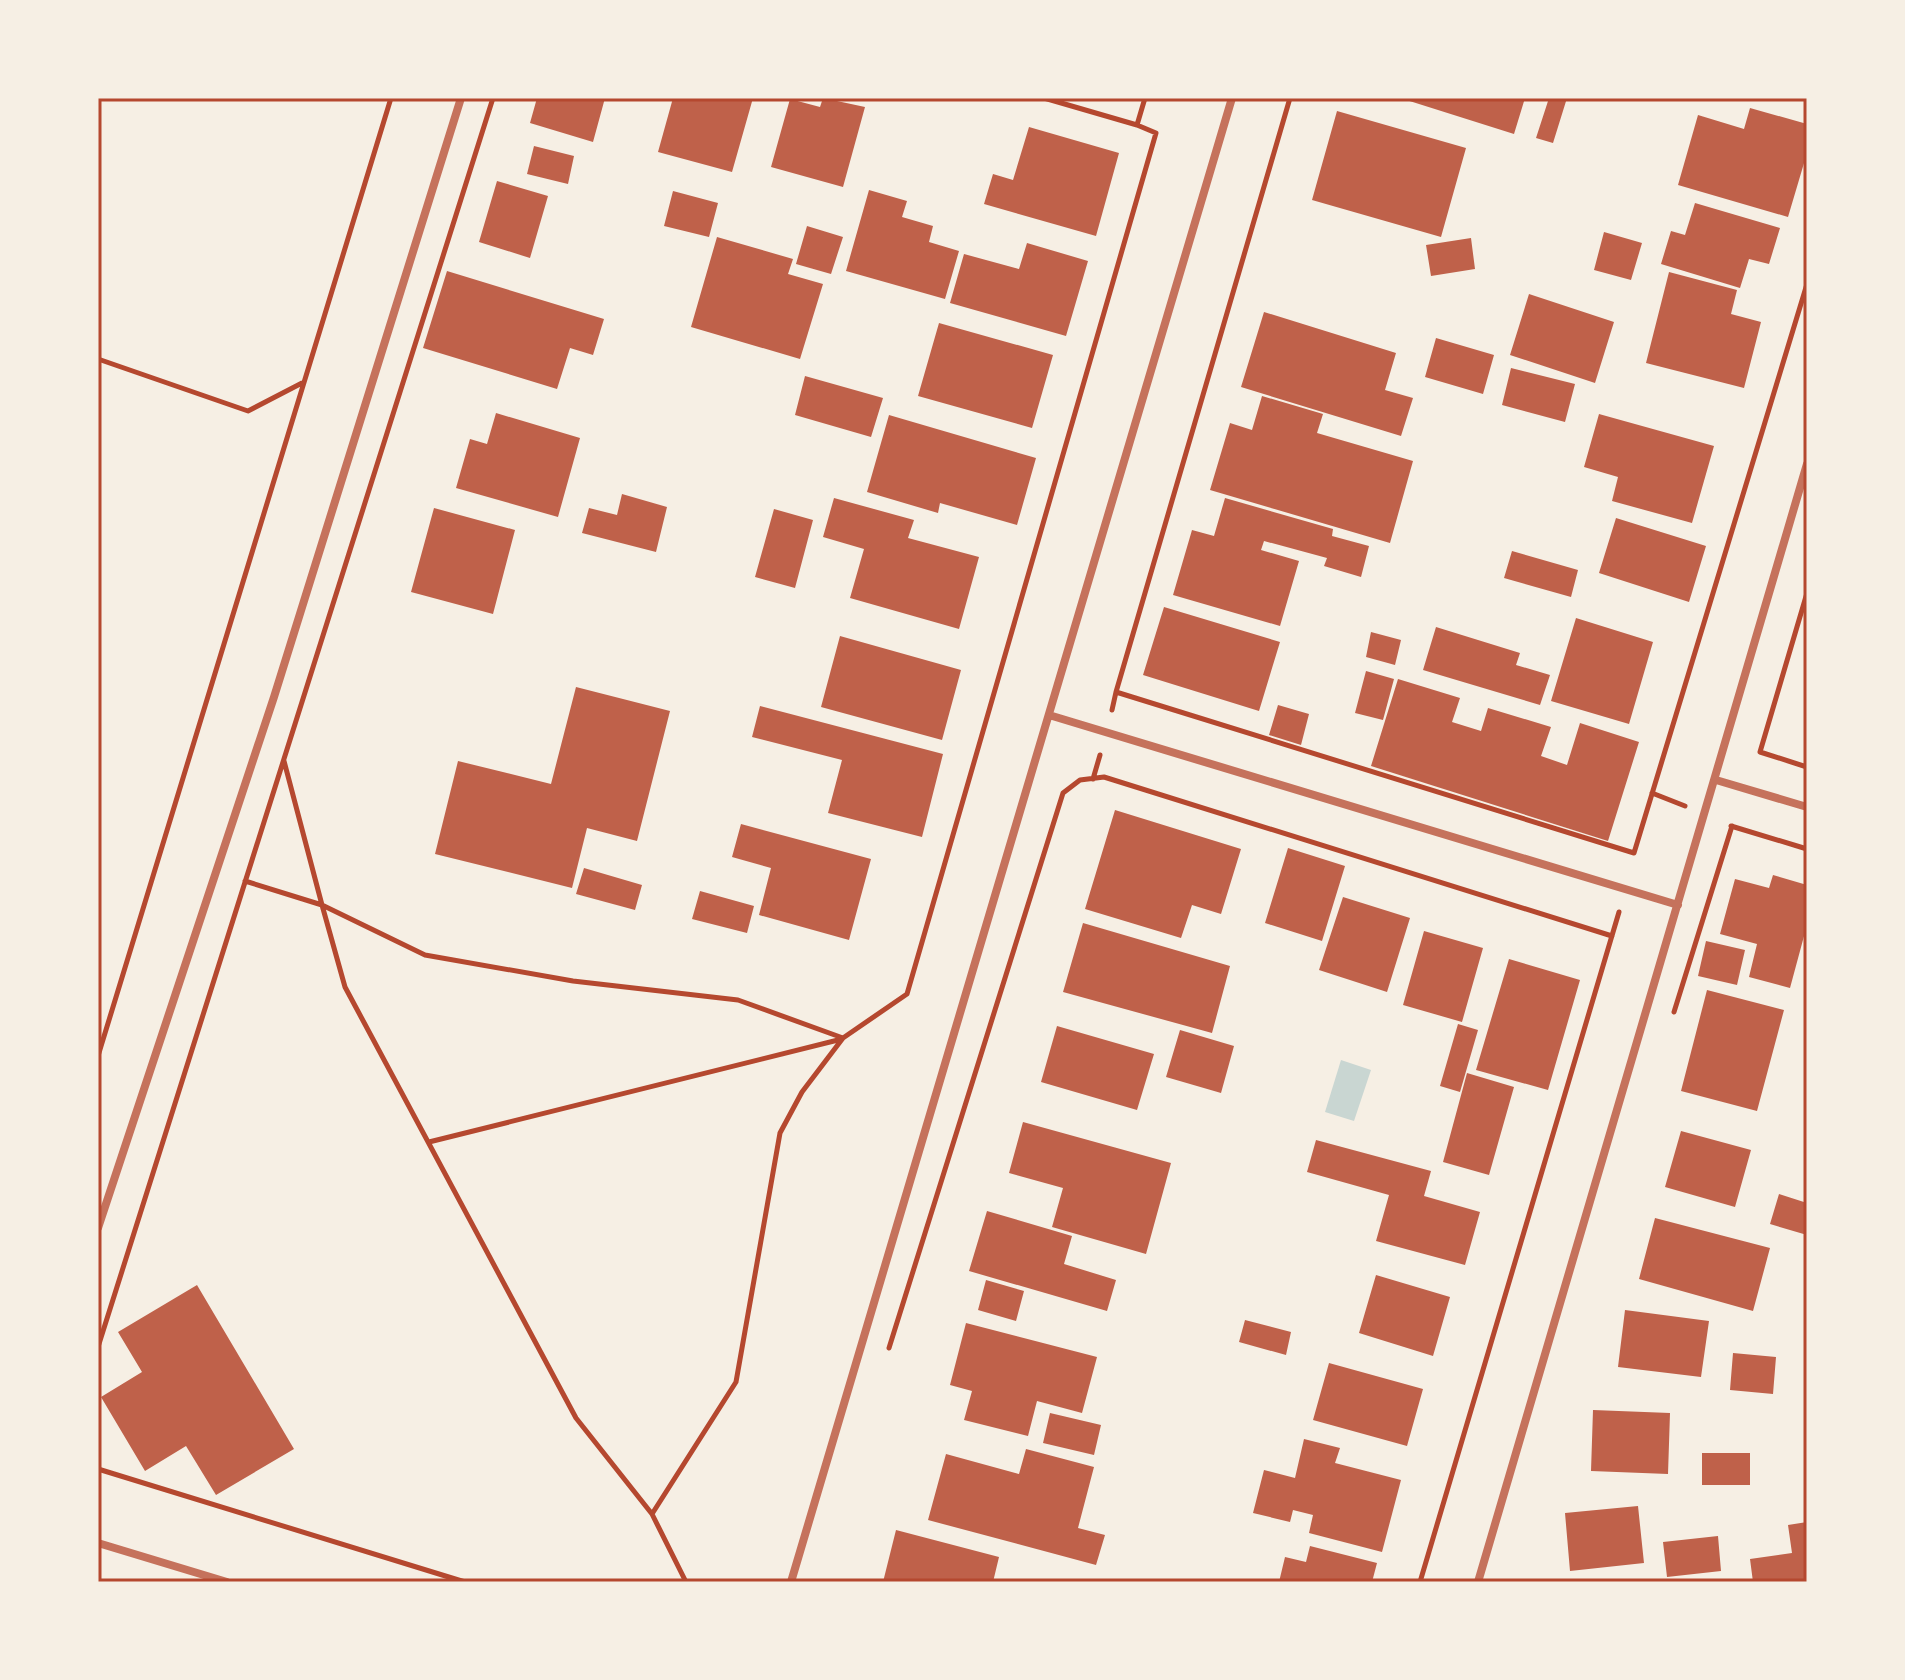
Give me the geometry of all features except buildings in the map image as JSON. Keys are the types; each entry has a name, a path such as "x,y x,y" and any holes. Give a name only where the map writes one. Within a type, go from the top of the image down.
{"street":[{"path":"98,1228 274,697 461,98"},
{"path":"791,1582 1232,98"},
{"path":"1478,1582 1807,464"},
{"path":"1049,715 1678,905"},
{"path":"1716,780 1807,807"},
{"path":"98,1543 227,1582"}],"path":[{"path":"98,1056 391,98"},
{"path":"98,1347 493,98"},
{"path":"652,1514 736,1382 780,1133 802,1092 843,1038 907,994 1156,133 1044,98"},
{"path":"1137,125 1145,98"},
{"path":"1290,98 1116,692 1634,853 1807,284"},
{"path":"98,359 248,411 303,383"},
{"path":"1807,593 1760,752 1807,767"},
{"path":"284,760 345,987 576,1418 652,1514 686,1582"},
{"path":"887,1354 1063,793 1080,780 1104,777 1612,936 1420,1582"},
{"path":"1732,826 1807,849"},
{"path":"245,881 322,905 425,955 573,981 738,1000 843,1038"},
{"path":"428,1142 843,1038"},
{"path":"98,1469 465,1582"}],"shaded area":[{"path":"1341,1060 1371,1070 1354,1121 1325,1112"}]}
